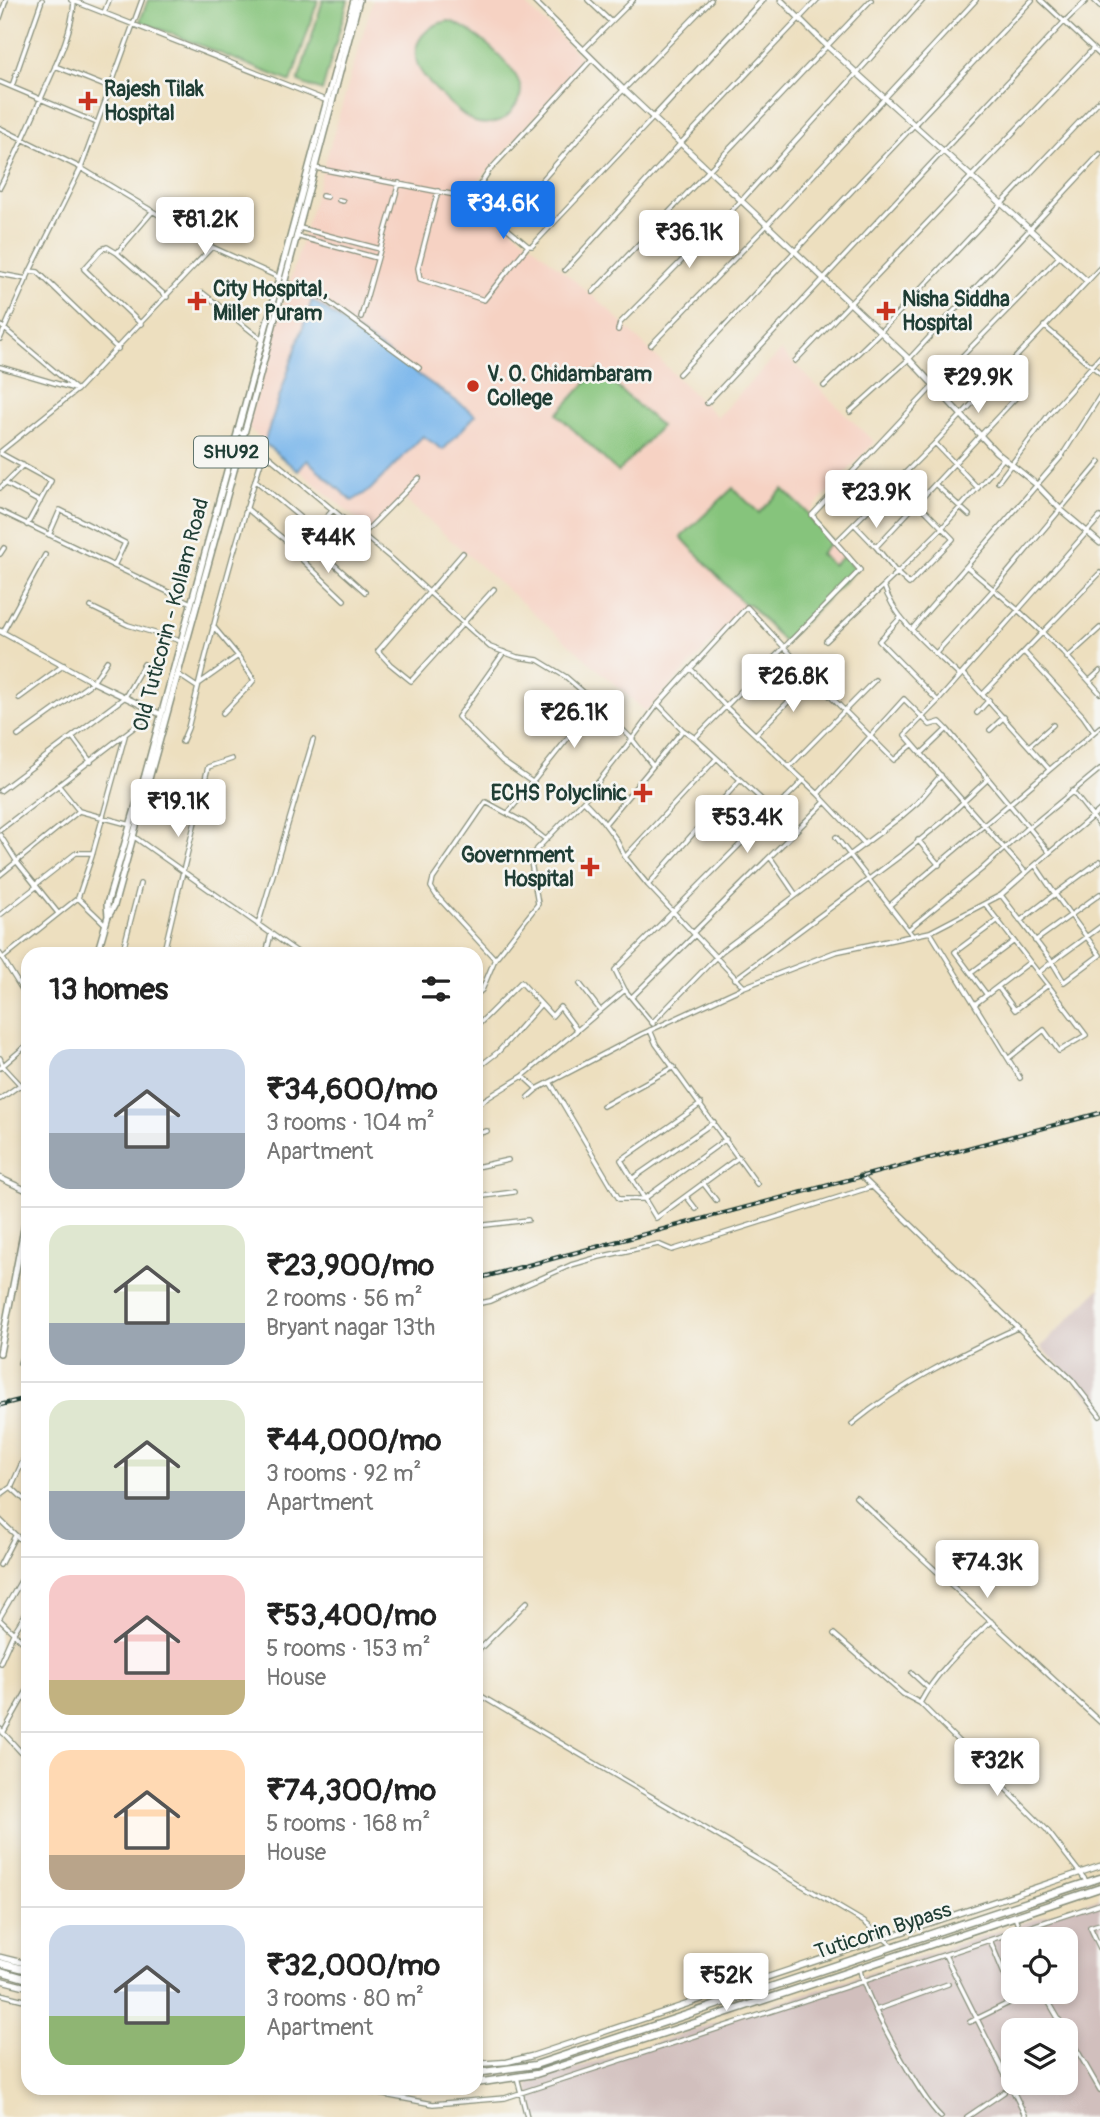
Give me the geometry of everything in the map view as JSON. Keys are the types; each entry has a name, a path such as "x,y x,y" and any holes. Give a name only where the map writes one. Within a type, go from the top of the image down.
{"highway":[{"name":"Tuticorin Bypass","path":"483,2072 535,2066 1100,1878"},
{"name":"Tuticorin Bypass","path":"483,2081 536,2074 1100,1888"},
{"path":"0,1963 21,1968"},
{"path":"0,1971 21,1977"}],"main road":[{"name":"Old Tuticorin - Kollam Road","path":"99,947 108,916 107,904 131,825 157,713 184,642 191,603 354,0"},
{"path":"108,916 114,906 178,675 184,642 296,236 311,167 359,0"},
{"path":"0,1353 21,1245"}],"street":[{"path":"0,18 6,0"},
{"path":"12,86 42,0"},
{"path":"0,187 25,140 55,66 74,16 74,0 325,100"},
{"path":"104,13 109,0"},
{"path":"0,339 2,326 81,168 142,0"},
{"path":"533,0 653,118 909,359 980,436 1100,543"},
{"path":"588,0 611,22"},
{"path":"583,50 633,0"},
{"path":"503,224 568,148 711,0"},
{"path":"438,191 418,268 420,279 484,300 528,246 532,246 763,0"},
{"path":"781,0 913,126 943,149 1087,282"},
{"path":"565,270 817,0"},
{"path":"593,292 871,0"},
{"path":"618,330 620,323 741,201 923,0"},
{"path":"651,345 767,225 976,0"},
{"path":"679,374 1032,0"},
{"path":"1041,0 1100,55"},
{"path":"707,403 943,149 1087,0"},
{"path":"1094,0 1100,6"},
{"path":"795,361 1093,49"},
{"path":"471,198 489,171 592,59"},
{"path":"55,66 110,88"},
{"path":"0,82 97,123"},
{"path":"824,386 879,333 1100,100"},
{"path":"0,128 81,168 212,247 323,298 419,368"},
{"path":"850,412 909,359 1100,154"},
{"path":"311,167 471,198 528,246"},
{"path":"361,317 399,183"},
{"path":"117,253 152,211"},
{"path":"298,228 380,249"},
{"path":"296,236 377,258"},
{"path":"141,324 84,269 102,249 107,247 117,253 167,297"},
{"path":"27,525 51,481 0,453 77,390 212,247"},
{"path":"695,738 860,570 812,516 934,385 1060,256"},
{"path":"836,542 935,443 1100,268"},
{"path":"30,271 38,272 118,349"},
{"path":"0,274 27,279"},
{"path":"203,293 261,340"},
{"path":"2,326 77,390"},
{"path":"1044,326 1100,373"},
{"path":"998,482 1050,414 1100,357"},
{"path":"0,367 77,390"},
{"path":"876,547 1023,390"},
{"path":"912,629 1061,457 1100,396"},
{"path":"237,430 429,591 489,647 517,657 538,660 566,677 632,739 653,766"},
{"path":"935,443 978,488"},
{"path":"182,741 264,452"},
{"path":"826,641 942,528 1004,458"},
{"path":"936,653 993,590 1100,462"},
{"path":"0,488 23,466"},
{"path":"362,535 419,478"},
{"path":"255,480 315,530"},
{"path":"5,483 40,502"},
{"path":"935,484 969,515"},
{"path":"854,524 909,583 953,539 918,503"},
{"path":"246,508 298,550"},
{"path":"48,535 60,510 125,543 114,566"},
{"path":"332,510 298,550 297,555 344,600"},
{"path":"0,511 191,603"},
{"path":"1025,872 905,736 1100,517"},
{"path":"307,540 365,593"},
{"path":"0,554 4,548"},
{"path":"463,553 378,650 390,664 411,681 494,589"},
{"path":"0,830 157,713 1,632 45,555"},
{"path":"967,567 1018,610 1100,693"},
{"path":"984,694 1100,573"},
{"path":"884,586 886,595 901,617 936,653 984,694 1048,769"},
{"path":"91,607 128,625 184,642"},
{"path":"483,988 495,960 538,904 531,862 537,849 584,800 658,704 747,607 812,678 894,760 912,745"},
{"path":"901,617 879,641 938,701"},
{"path":"213,626 254,680 223,713"},
{"path":"1067,658 1100,628"},
{"path":"504,653 458,718 502,761 532,782"},
{"path":"1025,653 1083,716 1094,732"},
{"path":"198,686 237,656"},
{"path":"18,736 93,682 107,661"},
{"path":"0,791 125,697 144,664"},
{"path":"19,698 64,666"},
{"path":"691,669 725,706 818,794 864,844"},
{"path":"1089,681 1100,671"},
{"path":"178,675 198,686"},
{"path":"756,734 812,678"},
{"path":"790,766 876,680"},
{"path":"818,794 904,699 932,726 940,722 947,729 1049,852"},
{"path":"977,713 989,700"},
{"path":"508,813 596,703"},
{"path":"658,704 773,811"},
{"path":"990,730 1004,717"},
{"path":"1029,746 1053,725"},
{"path":"890,905 1100,727"},
{"path":"921,755 947,729"},
{"path":"605,824 683,730"},
{"path":"21,988 1,956 78,898 125,736"},
{"path":"73,738 91,762"},
{"path":"258,926 313,740"},
{"path":"165,947 208,767 232,759"},
{"path":"625,857 716,759"},
{"path":"909,929 1100,769"},
{"path":"652,1027 715,958 917,803 941,775"},
{"path":"736,979 871,879 942,822 988,779"},
{"path":"648,885 740,780"},
{"path":"757,1184 656,1044 652,1027 625,990 615,970 804,780"},
{"path":"59,786 79,810 131,825"},
{"path":"1072,791 1100,826"},
{"path":"584,800 605,824 625,857 648,885 744,988"},
{"path":"495,960 431,887 433,878 486,802 508,813 545,839"},
{"path":"632,997 825,802"},
{"path":"0,875 79,810"},
{"path":"528,1097 537,1089 652,1027 744,988 835,952 930,932 1001,895 1100,810"},
{"path":"0,835 17,862 58,913"},
{"path":"133,836 290,947"},
{"path":"836,837 912,934"},
{"path":"918,840 939,865"},
{"path":"0,915 76,853 93,853"},
{"path":"770,857 796,894"},
{"path":"1020,921 1098,862 1100,869"},
{"path":"1001,895 1064,982 1100,955 1034,865"},
{"path":"124,947 140,884"},
{"path":"1035,941 1100,894"},
{"path":"78,898 105,924"},
{"path":"985,904 1086,1035 1059,1051 1044,1030 1008,1059"},
{"path":"987,995 955,952 998,920"},
{"path":"1038,973 1100,927"},
{"path":"930,932 1020,1078"},
{"path":"268,947 271,934"},
{"path":"971,973 1014,940"},
{"path":"975,1004 1030,962"},
{"path":"483,1020 521,982 552,1016 560,1007 577,1030"},
{"path":"580,984 600,1010"},
{"path":"998,986 1015,1010 1048,985"},
{"path":"483,1101 523,1076 625,990"},
{"path":"483,1064 498,1052 542,1004"},
{"path":"1,1067 21,1050"},
{"path":"0,1058 1,1067 20,1086 0,1099"},
{"path":"603,1106 674,1067"},
{"path":"523,1076 537,1089"},
{"path":"550,1082 619,1199 644,1199 726,1139"},
{"path":"701,1104 621,1160 656,1218 739,1157"},
{"path":"632,1179 714,1122"},
{"path":"483,1132 487,1131"},
{"path":"483,1166 509,1160"},
{"path":"861,1177 1072,1380 1100,1416"},
{"path":"0,1178 21,1188"},
{"path":"703,1183 716,1200"},
{"path":"483,1302 571,1265 636,1247 658,1244 672,1250 871,1187"},
{"path":"483,1196 514,1192"},
{"path":"686,1196 696,1209"},
{"path":"483,1225 528,1220"},
{"path":"852,1424 897,1390 932,1369 1017,1328"},
{"path":"0,1495 11,1488 21,1466"},
{"path":"11,1488 21,1496"},
{"path":"856,1497 1100,1721"},
{"path":"0,1520 21,1541"},
{"path":"0,1565 15,1535"},
{"path":"21,1581 0,1618 21,1641"},
{"path":"483,1646 527,1602"},
{"path":"0,1663 21,1621"},
{"path":"920,1703 928,1688 962,1648 991,1621"},
{"path":"834,1634 903,1694 920,1703 1046,1829 1087,1882"},
{"path":"912,1672 928,1688"},
{"path":"483,1697 864,1922 893,1947"},
{"path":"21,1700 2,1731 21,1752"},
{"path":"483,2064 507,2062 532,2056 1100,1866"},
{"path":"1029,1927 1100,1904"},
{"path":"1015,1917 1019,1927"},
{"path":"1100,1924 1090,1927 1100,1948"},
{"path":"385,2095 433,2104 505,2098 1001,1936"},
{"path":"970,2022 1015,2000 990,1940"},
{"path":"945,1955 1026,2117"},
{"path":"0,1957 21,1962"},
{"path":"859,1968 862,1982 876,2010 917,2083 941,2117"},
{"path":"0,1980 21,1985"},
{"path":"876,2010 948,1984"},
{"path":"0,1994 21,1999"},
{"path":"1078,2053 1100,2090"},
{"path":"517,2077 527,2117"},
{"path":"967,2117 1001,2094"}],"shaded area":[{"name":"V. O. Chidambaram College","path":"373,0 521,0 584,60 466,196 500,218 607,308 717,417 781,351 874,442 808,514 858,569 788,638 749,603 646,712 403,498 371,531 247,427"},
{"path":"1100,1288 1100,1407 1041,1347"},
{"path":"1100,1898 1100,2117 532,2117 528,2084 1001,1930 1001,2004 1078,2004 1078,1927 1011,1927"}],"green space":[{"path":"148,0 318,0 291,82 140,21"},
{"path":"323,0 348,0 322,91 298,82"},
{"path":"449,21 469,31 492,49 512,70 518,81 521,90 519,100 501,120 483,124 475,122 452,106 418,66 416,49 422,36 434,26"},
{"path":"598,370 661,426 618,472 557,414"},
{"path":"733,488 759,513 783,489 832,541 820,554 833,565 844,556 856,570 784,642 681,537"}],"water":[{"path":"312,300 476,415 443,450 423,436 370,490 352,501 307,460 298,471 264,443"}],"railway":[{"path":"483,1277 1100,1113"},
{"path":"0,1405 21,1400"}],"place":[{"name":"Rajesh Tilak Hospital","path":"88,101"},
{"name":"City Hospital, Miller Puram","path":"197,301"},
{"name":"Nisha Siddha Hospital","path":"886,311"},
{"name":"V. O. Chidambaram College","path":"473,386"},
{"name":"ECHS Polyclinic","path":"643,793"},
{"name":"Government Hospital","path":"590,867"}]}
